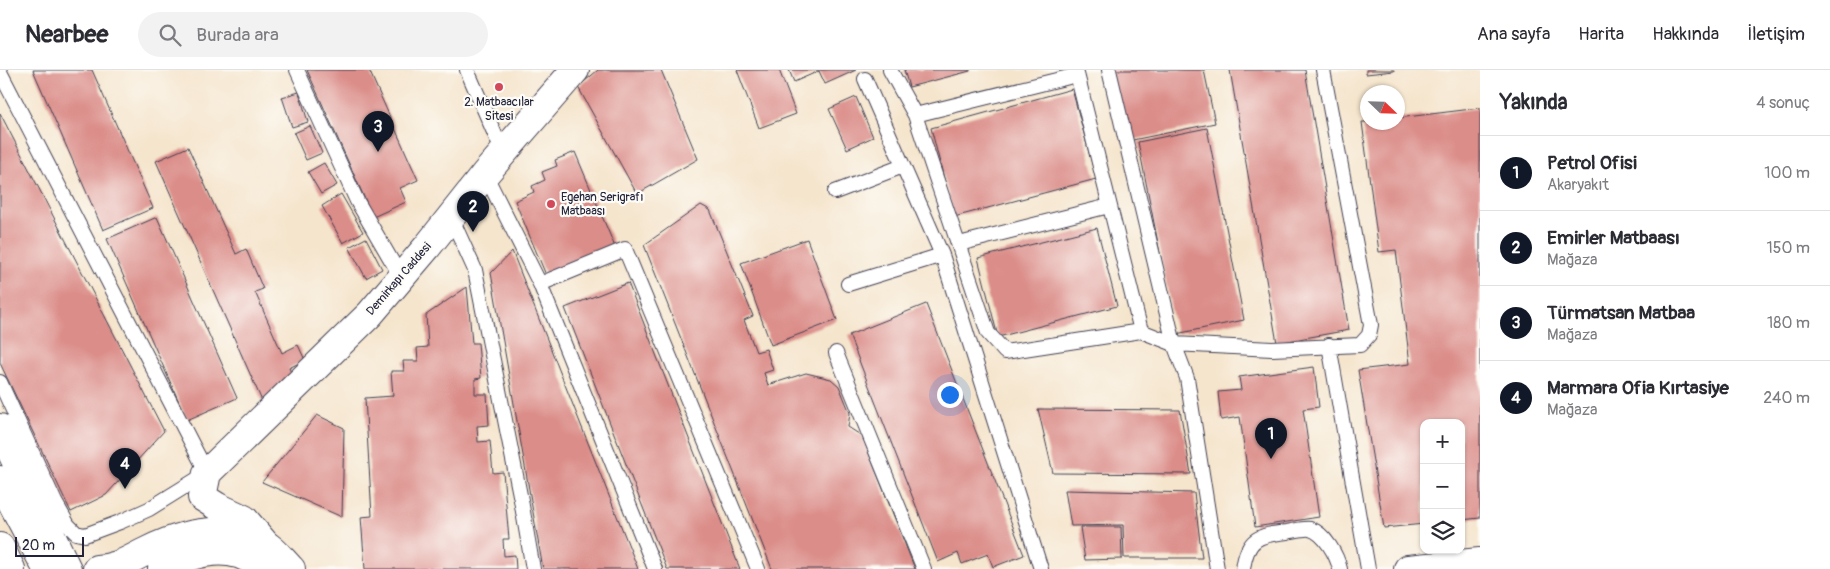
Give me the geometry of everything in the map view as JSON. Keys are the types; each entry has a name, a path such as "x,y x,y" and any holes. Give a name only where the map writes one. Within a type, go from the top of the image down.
{"main road":[{"name":"Demirkapı Caddesi","path":"207,473 370,314 485,174 575,70"},
{"path":"0,428 66,568"},
{"path":"207,473 202,497 244,519 264,557"},
{"path":"0,480 66,568"},
{"path":"97,569 124,564 147,551 194,533 225,532 244,536 264,557"},
{"path":"0,548 11,569"},
{"path":"162,569 195,554 212,552 233,552 264,557 291,569"},
{"path":"1408,569 1480,562"}],"lane":[{"path":"297,70 357,201 401,277"},
{"path":"467,70 503,153"},
{"path":"890,70 916,115 988,333 1004,352 1141,331 1174,344 1272,348 1360,345 1369,335 1371,325 1323,70"},
{"path":"1109,70 1174,344 1187,378 1218,569"},
{"path":"0,72 207,473 149,509 85,535 76,533 68,526 55,502 0,382"},
{"path":"916,115 1076,72 1141,331"},
{"path":"865,79 942,255 1041,569"},
{"path":"835,192 903,166"},
{"path":"485,174 540,284 655,569"},
{"path":"959,244 1109,206"},
{"path":"451,217 475,270 533,569"},
{"path":"540,284 625,249 758,569"},
{"path":"848,284 942,255"},
{"path":"1329,345 1368,569"},
{"path":"836,352 924,569"},
{"path":"1243,569 1245,554 1254,539 1270,534 1310,529 1322,537 1333,553 1340,569"}],"building":[{"path":"33,70 92,70 153,208 103,230"},
{"path":"307,70 369,70 418,180 400,188 406,202 373,217"},
{"path":"598,70 661,70 698,159 637,194 578,87"},
{"path":"737,70 779,70 796,114 759,128"},
{"path":"789,70 856,70 825,84 819,71 794,82"},
{"path":"904,70 970,70 970,71 909,87"},
{"path":"1109,70 1204,70 1215,123 1123,142"},
{"path":"1230,70 1305,70 1349,330 1277,343"},
{"path":"1366,70 1394,70 1394,71 1366,74"},
{"path":"1072,89 1096,179 954,217 931,128"},
{"path":"299,92 308,122 292,127 282,97"},
{"path":"856,97 873,137 847,149 829,109"},
{"path":"1480,108 1480,518 1465,520 1465,419 1420,419 1420,524 1384,528 1358,370 1410,364 1396,250 1379,252 1363,130 1405,130 1405,117"},
{"path":"0,113 164,431 106,495 71,512 0,363"},
{"path":"310,126 322,153 306,160 294,133"},
{"path":"1207,128 1244,320 1176,334 1138,142"},
{"path":"188,147 236,254 246,249 263,289 255,292 282,353 298,345 305,360 289,368 295,381 262,401 156,161"},
{"path":"575,152 615,247 546,275 515,201 534,192 532,186 545,180 542,172 557,166 555,160"},
{"path":"324,163 337,185 321,194 308,172"},
{"path":"341,194 363,232 343,243 322,206"},
{"path":"701,205 710,210 753,316 744,320 756,352 766,349 773,370 764,373 768,385 806,373 831,379 839,386 850,413 848,427 862,436 915,569 772,569 644,245"},
{"path":"157,217 237,398 187,420 107,239"},
{"path":"1097,228 1117,306 998,337 978,258"},
{"path":"366,238 382,269 366,278 349,247"},
{"path":"807,239 837,320 771,345 741,263"},
{"path":"512,251 638,569 543,569 491,273"},
{"path":"628,283 740,569 667,569 565,308"},
{"path":"467,287 472,343 478,343 481,378 475,379 475,394 487,394 489,425 477,426 478,442 490,441 493,473 503,472 509,539 503,539 504,556 515,555 516,569 365,569 361,517 372,516 365,398 393,396 391,371 404,371 403,361 418,361 417,348 428,347 426,315"},
{"path":"926,304 1024,555 993,567 988,554 962,564 958,553 938,562 849,335"},
{"path":"1314,367 1319,407 1303,409 1319,517 1255,527 1240,417 1221,420 1218,392 1241,390 1239,377"},
{"path":"1038,409 1180,410 1191,474 1053,473"},
{"path":"317,415 344,428 342,517 262,482"},
{"path":"1065,490 1194,493 1202,558 1124,558 1123,525 1071,526"},
{"path":"1080,527 1121,527 1122,559 1085,560"}],"place":[{"name":"2. Matbaacılar Sitesi","path":"499,87"},
{"name":"Türmatsan Matbaa","path":"378,152"},
{"name":"Egehan Serigrafı Matbaası","path":"551,204"},
{"name":"Emirler Matbaası","path":"473,232"},
{"name":"Petrol Ofisi","path":"1271,459"},
{"name":"Marmara Ofia Kırtasiye","path":"125,489"}]}
